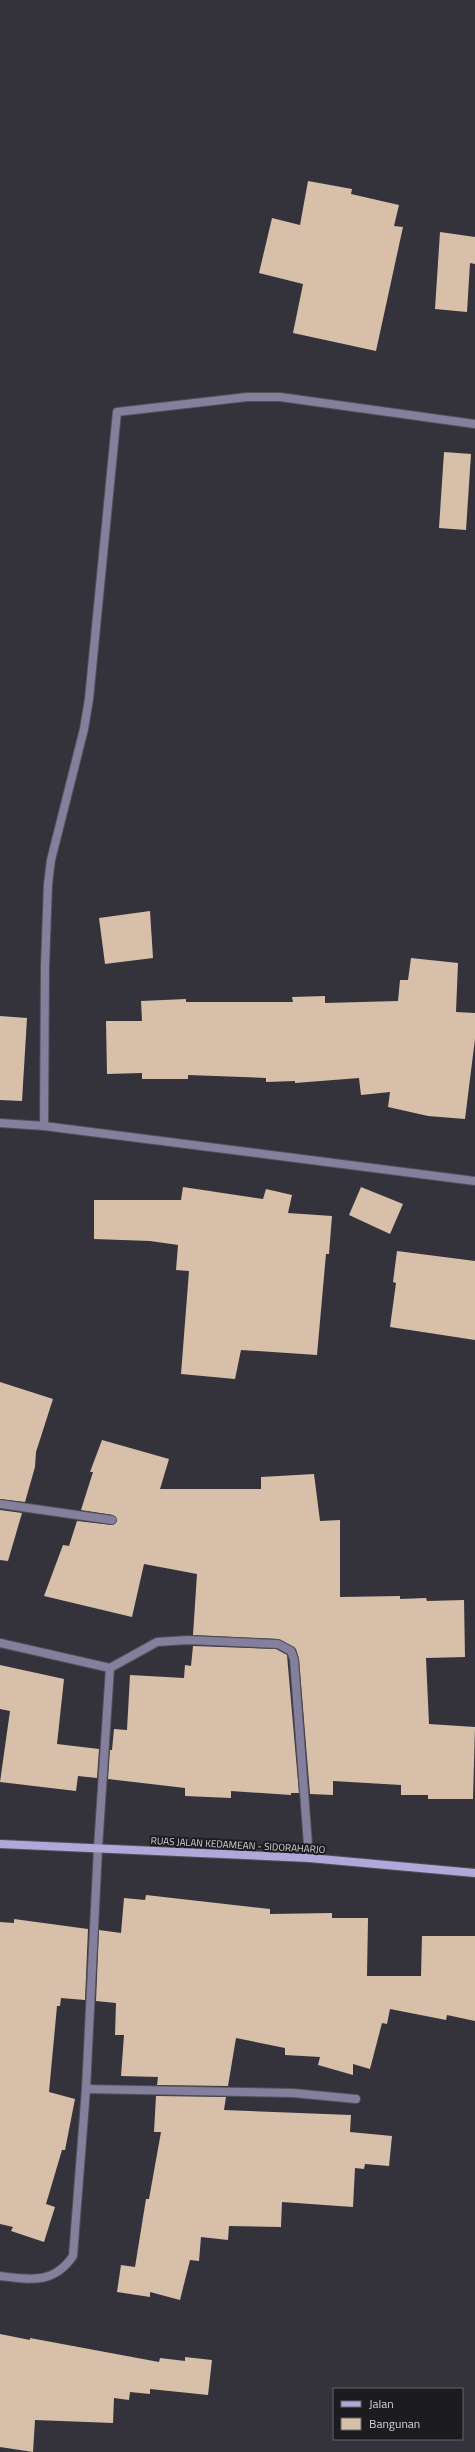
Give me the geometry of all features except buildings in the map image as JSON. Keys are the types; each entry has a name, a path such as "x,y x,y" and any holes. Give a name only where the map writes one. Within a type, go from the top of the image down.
{"main road":[{"name":"RUAS JALAN KEDAMEAN - SIDORAHARJO","path":"0,1844 309,1858 475,1873"}],"street":[{"path":"44,1126 45,967 48,884 51,860 84,728 89,699 117,412 247,397 280,397 475,424"},
{"path":"0,1123 44,1126 475,1180"},
{"path":"0,1504 112,1520"},
{"path":"0,1643 110,1668 157,1642 188,1640 278,1644 291,1651 294,1659 309,1858"},
{"path":"0,2276 27,2279 50,2277 65,2268 73,2256 86,2089 98,1848 110,1668"},
{"path":"86,2089 293,2093 356,2098"}]}
